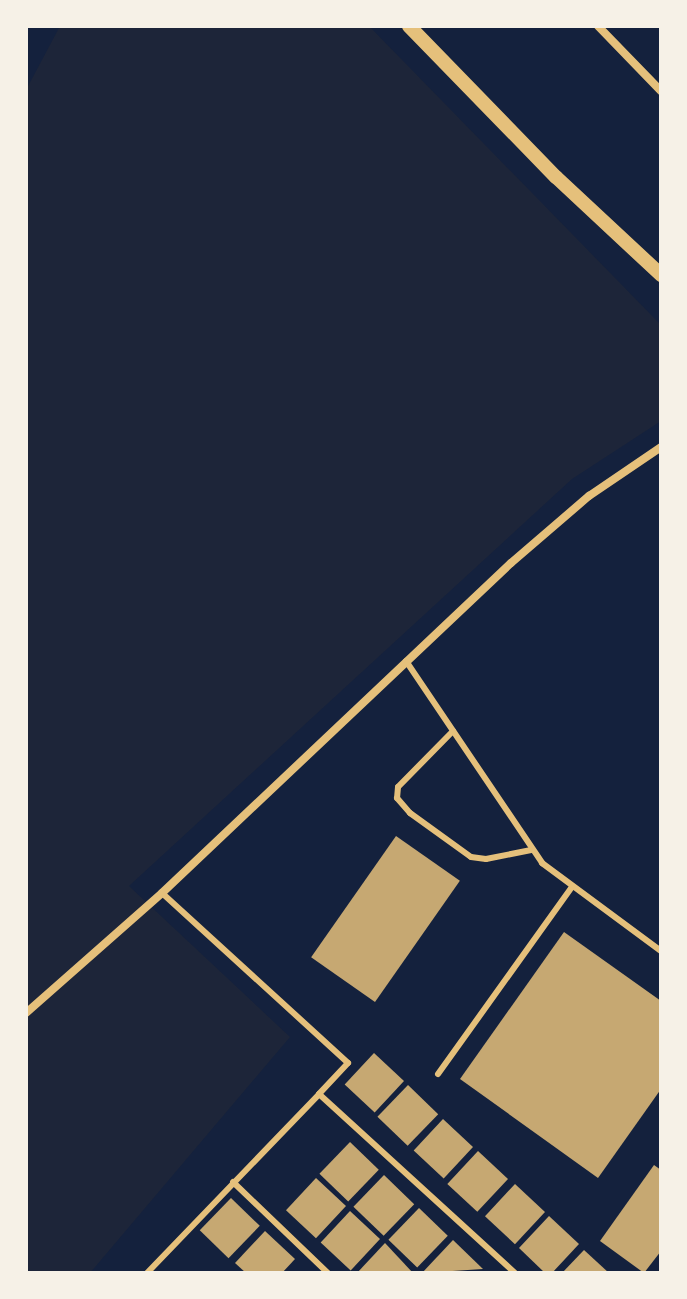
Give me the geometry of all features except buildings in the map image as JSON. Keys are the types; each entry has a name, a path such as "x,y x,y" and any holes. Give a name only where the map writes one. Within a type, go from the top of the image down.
{"street":[{"path":"409,26 661,275"},
{"path":"598,26 661,91"},
{"path":"26,1013 162,893 406,661 589,496 661,447"}],"lane":[{"path":"406,661 547,870 661,951"},
{"path":"453,731 398,787 397,798 410,813 471,857 486,859 531,850"},
{"path":"438,1074 572,887"},
{"path":"147,1273 348,1063 162,893"},
{"path":"319,1094 515,1273"},
{"path":"233,1182 328,1273"}],"shaded area":[{"path":"60,26 369,26 661,325 661,421 572,479 129,886 290,1037 90,1273 26,1273 26,90"}]}
